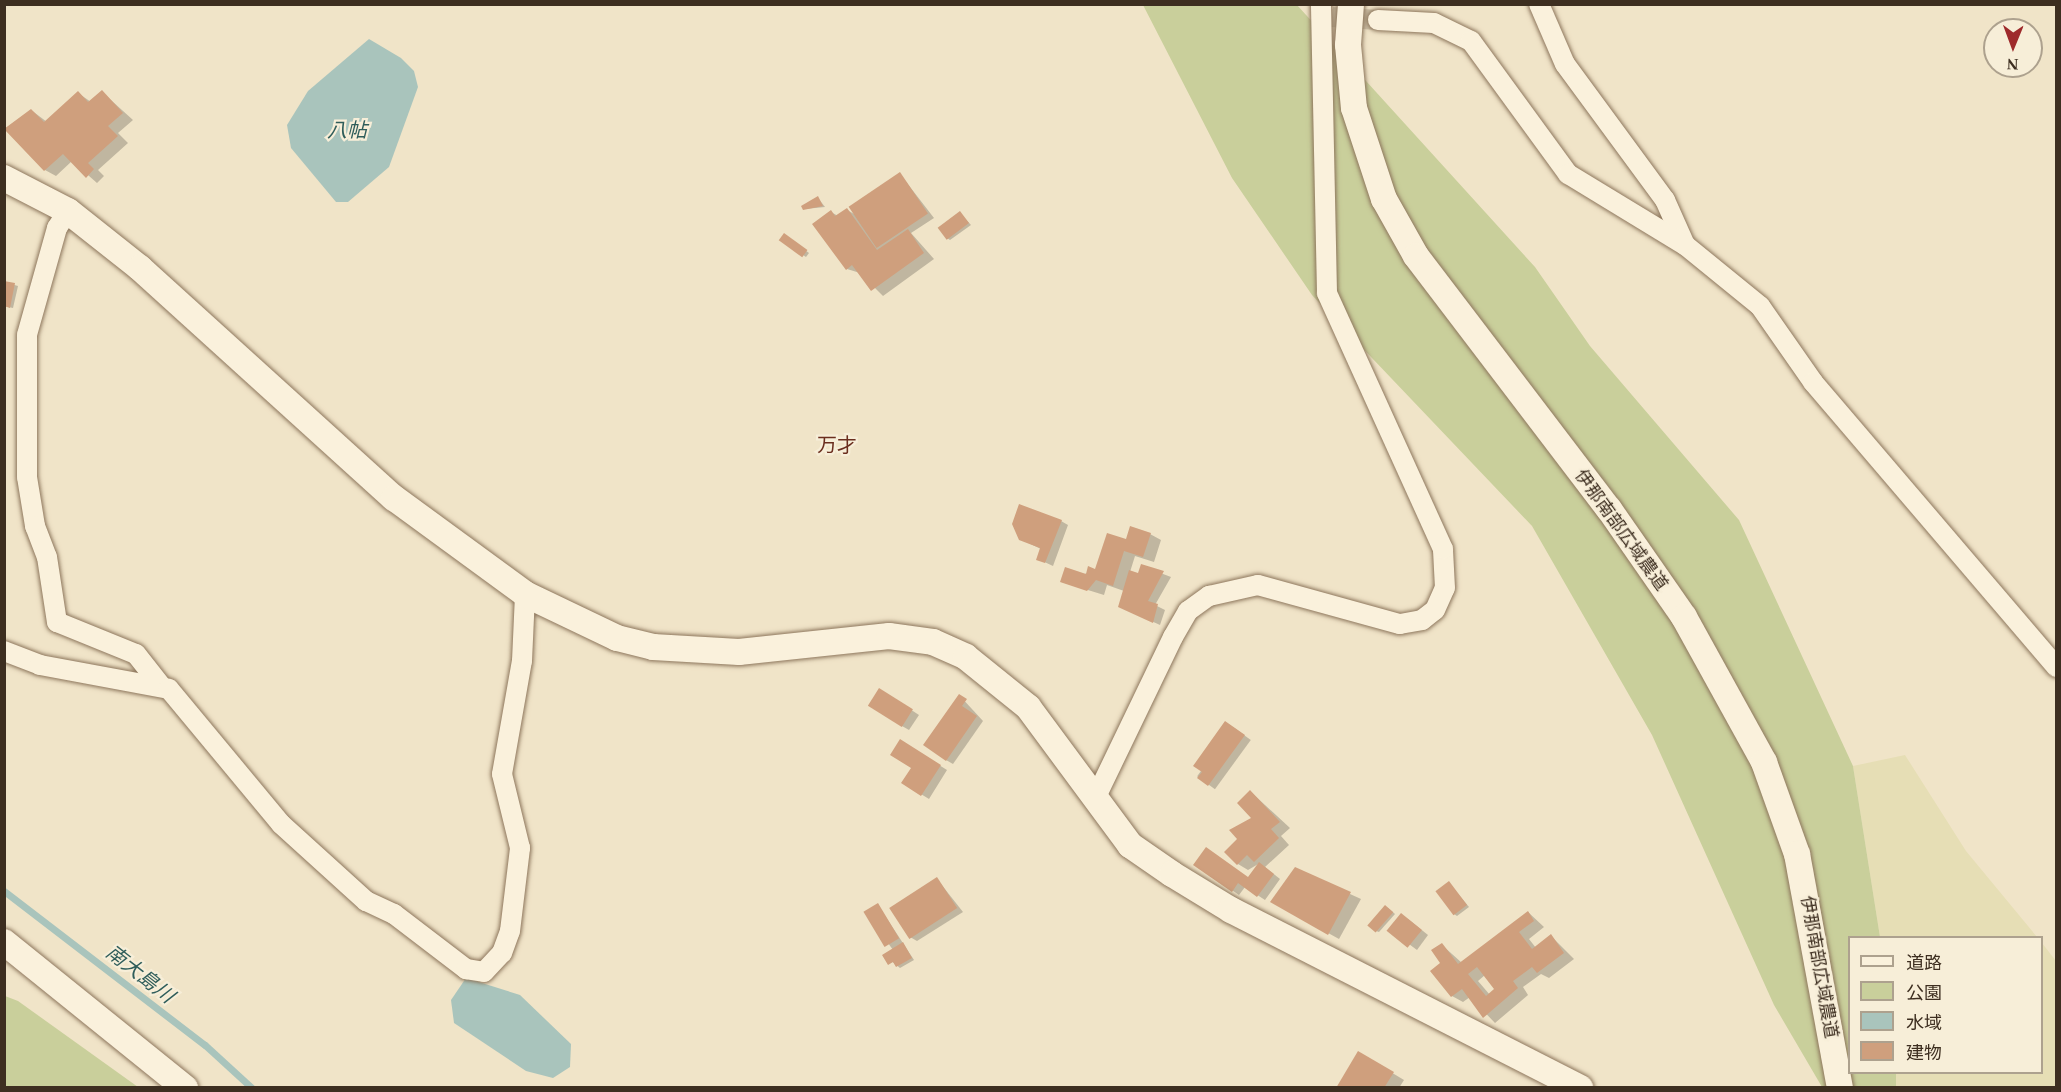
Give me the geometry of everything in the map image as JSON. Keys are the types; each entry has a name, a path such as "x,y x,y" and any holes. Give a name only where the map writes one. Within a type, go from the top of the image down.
{"street":[{"path":"1539,4 1565,64 1665,200 1685,245"},
{"path":"1095,799 1173,637 1188,611 1209,596 1258,585 1400,624 1429,615 1445,588 1443,549 1327,293 1327,9"},
{"name":"伊那南部広域農道","path":"1327,9 1348,45 1354,108 1384,199 1405,237 1677,607 1764,762 1797,854 1840,1088"},
{"path":"1378,20 1434,23 1471,41 1568,174 1685,245 1760,306 1814,382 2056,667"},
{"path":"4,178 68,211 140,267 394,498 525,594 617,638 653,647 739,652 889,636 933,642 997,678 1028,708 1130,845 1231,910 1580,1088"},
{"path":"68,211 42,272 27,335 27,477 35,526 47,557 57,622 136,654 281,824 366,901 394,914 466,969 484,972 502,953 510,931 520,848 502,774 522,661 525,594"},
{"path":"4,651 40,665 162,687"},
{"path":"4,942 185,1088"}],"shaded area":[{"path":"1905,755 1966,851 2036,936 1880,936 1853,766"},
{"path":"2043,944 2056,961 2056,1087 1896,1087 1896,1074 2043,1074"}],"green space":[{"path":"1143,5 1297,5 1535,267 1590,346 1739,520 1853,766 1880,936 1848,936 1848,1074 1896,1074 1896,1087 1822,1087 1774,1005 1652,735 1532,526 1312,295 1232,178"},
{"path":"5,996 18,1001 138,1087 5,1087"}],"water":[{"name":"八帖","path":"369,39 401,58 414,71 418,87 389,167 348,202 336,202 291,148 287,125 308,91"},
{"path":"466,978 520,995 571,1044 570,1067 553,1078 526,1071 454,1023 451,1000"}],"building":[{"path":"102,90 123,113 108,126 118,136 88,163 94,169 86,178 63,154 44,171 4,129 31,109 44,122 78,91 88,102"},
{"path":"900,172 928,213 877,248 849,207"},
{"path":"818,196 823,206 803,210 801,206"},
{"path":"847,208 877,250 908,229 924,253 871,291 852,265 846,270 812,224 831,210 835,216"},
{"path":"960,211 969,223 947,240 938,228"},
{"path":"784,233 807,250 802,257 779,240"},
{"path":"4,281 15,283 10,308 4,306"},
{"path":"1019,504 1062,520 1045,563 1036,560 1040,548 1019,540 1012,524"},
{"path":"1130,526 1151,533 1143,557 1124,551 1113,586 1096,580 1087,591 1060,582 1065,567 1086,574 1088,566 1095,569 1107,533 1126,539"},
{"path":"1141,564 1164,571 1148,601 1158,604 1153,623 1118,607 1129,570 1138,573"},
{"path":"879,688 913,709 902,727 868,706"},
{"path":"959,694 967,699 962,706 977,716 946,761 923,745"},
{"path":"1225,721 1245,735 1208,786 1197,778 1202,772 1193,766"},
{"path":"900,739 941,765 921,796 901,783 911,768 890,755"},
{"path":"1250,790 1280,822 1271,829 1279,838 1254,862 1247,855 1237,865 1224,852 1237,839 1229,830 1251,818 1237,803"},
{"path":"1206,847 1248,877 1259,862 1274,874 1257,897 1238,883 1232,892 1193,865"},
{"path":"1295,867 1351,892 1328,935 1270,902"},
{"path":"937,877 957,908 909,939 889,908"},
{"path":"1449,881 1467,905 1453,915 1435,891"},
{"path":"878,903 899,938 885,947 863,912"},
{"path":"1385,905 1393,912 1376,933 1367,925"},
{"path":"1528,911 1534,921 1519,932 1532,949 1551,934 1564,953 1537,973 1532,967 1513,981 1518,988 1483,1018 1462,989 1451,997 1430,971 1440,963 1431,950 1442,943 1458,964","holes":["1477,967 1494,989 1486,996 1468,974"]},
{"path":"1401,913 1422,930 1408,948 1387,931"},
{"path":"903,942 912,958 896,967 893,962 888,965 882,955"},
{"path":"1358,1051 1394,1072 1384,1088 1336,1088"}],"waterway":[{"name":"南大島川","path":"4,891 205,1045 252,1088"}],"tunnel":[{"path":"1332,17 1378,20"}],"district":[{"name":"万才","path":"837,445"}]}
